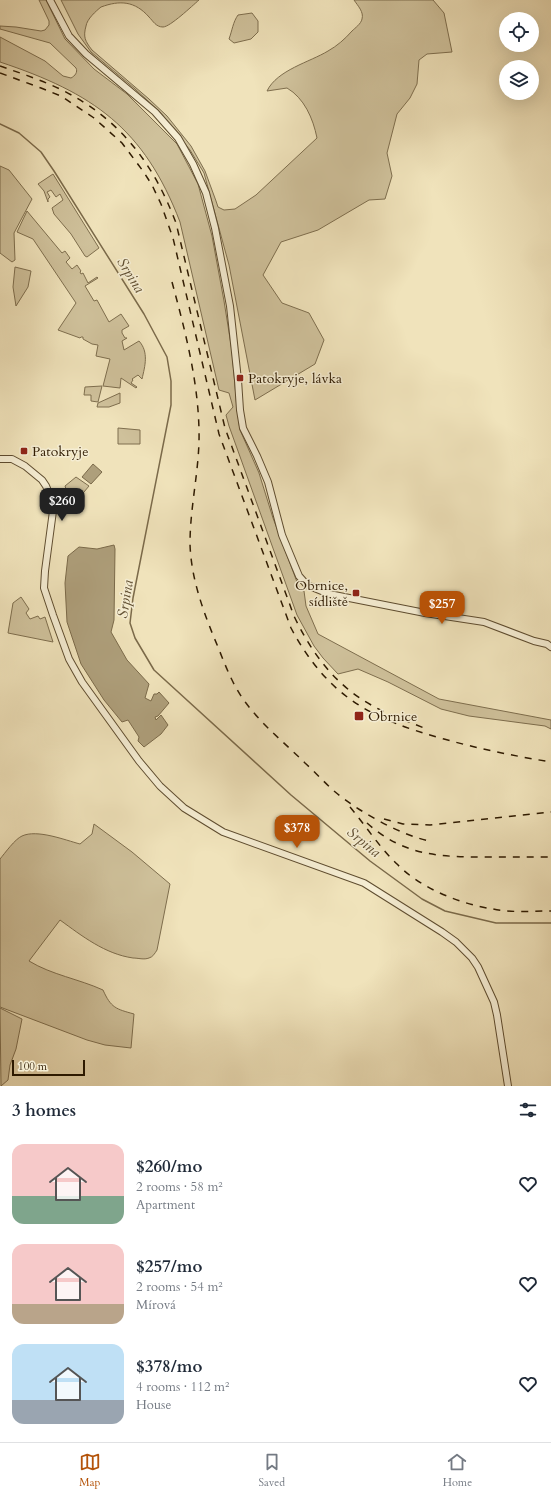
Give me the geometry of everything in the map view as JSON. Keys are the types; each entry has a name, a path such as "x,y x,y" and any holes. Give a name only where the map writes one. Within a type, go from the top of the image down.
{"street":[{"path":"50,0 69,36 86,54 155,112 178,138 193,164 206,193 212,214 230,306 243,428 268,482 282,535 298,576 307,585 317,590 425,613 484,622 547,644 551,647"},
{"path":"0,459 12,459 25,466 42,480 46,486 54,511 44,588 52,615 70,659 82,682 139,761 160,786 184,808 223,832 364,883 456,942 472,958 478,967 494,1002 508,1086"}],"shaded area":[{"path":"39,0 46,0 65,39 94,69 127,94 177,144 198,184 212,236 224,301 232,351 240,430 259,473 273,518 300,590 304,591 306,606 318,634 439,699 551,720 551,729 545,726 469,716 441,709 388,682 358,669 338,674 314,646 297,615 229,426 226,415 233,407 229,393 219,390 180,222 166,189 150,162 132,138 111,118 88,101 62,87 33,74 0,62 0,37 45,61 63,76 71,78 76,74 76,68 50,43 0,29 0,26 41,31 45,30 49,25 49,21"},
{"path":"61,0 199,0 176,20 163,27 157,25 138,8 127,3 115,3 101,7 94,13 87,23 85,36 86,41 92,50 167,116 191,146 205,171 218,207 224,210 235,209 256,195 317,138 307,109 293,92 287,88 267,91 278,77 294,67 321,55 338,45 358,26 361,21 362,14 354,0 433,0 444,13 452,52 427,54 419,60 417,84 410,98 397,114 387,153 392,176 385,199 369,200 318,230 281,242 263,275 282,303 309,313 324,340 315,364 255,400 229,265 204,173 190,150 160,112 91,52 78,34"},
{"path":"252,13 258,21 258,32 251,39 234,43 229,39 236,18 238,15"},
{"path":"0,166 9,170 32,199 14,233 15,260 12,262 0,253"},
{"path":"53,174 99,248 87,257 71,234 54,214 52,208 63,200 60,194 56,197 51,190 47,192 50,197 48,202 44,191 38,184"},
{"path":"27,211 62,253 65,251 70,258 66,262 72,269 77,265 81,271 81,274 83,273 88,283 97,277 98,278 85,286 94,301 97,300 109,322 121,314 129,326 122,330 125,338 127,338 122,341 124,350 139,341 142,345 145,359 142,379 138,375 132,379 133,380 131,383 137,387 136,388 121,378 120,388 103,386 110,359 96,356 98,345 92,344 83,339 83,337 80,338 58,330 76,303 33,239 17,232"},
{"path":"15,267 31,271 28,287 16,306 13,287"},
{"path":"102,386 98,402 91,401 91,395 84,395 85,387"},
{"path":"120,393 120,403 109,407 97,407 98,403"},
{"path":"118,428 140,430 140,444 118,444"},
{"path":"93,464 102,472 91,484 82,477"},
{"path":"76,477 89,486 74,504 74,490 66,489 65,486"},
{"path":"114,545 114,620 111,632 127,660 149,684 145,698 151,701 154,694 159,692 169,703 158,716 155,717 156,720 161,715 168,725 161,734 144,747 138,741 139,737 128,720 122,722 104,700 81,664 67,622 65,583 68,556 79,547 97,549"},
{"path":"21,597 29,609 26,613 30,619 38,616 40,619 45,617 53,642 8,633 13,603"},
{"path":"94,824 132,852 170,884 157,950 153,956 147,959 133,958 113,953 94,944 60,920 29,961 47,970 103,990 109,1001 115,1007 134,1014 131,1048 105,1045 87,1040 0,1007 0,859 13,843 22,836 28,834 43,834 80,844 92,834"},
{"path":"0,1008 22,1019 16,1049 10,1065 8,1080 1,1086"}],"waterway":[{"name":"Srpina","path":"0,124 19,133 41,152 144,314 167,357 171,381 171,405 133,598 130,623 135,638 154,670 291,795 370,861 422,899 445,911 496,923 551,923"}],"railway":[{"path":"0,66 60,89 81,101 117,128 145,161 167,201 176,223 225,428 294,616 317,656 336,679 360,698 379,709 424,728"},
{"path":"0,73 61,96 94,118 122,143 152,185 161,204 173,238 219,434 291,628 305,652 320,672 336,688 354,702 394,723 470,746 551,762"},
{"path":"172,282 190,355 198,411 199,444 190,529 191,557 203,609 230,676 241,697 260,719 334,791 366,814 379,821 404,833 429,841"},
{"path":"350,807 378,844 406,873 441,894 480,907 522,912 551,911"},
{"path":"384,819 403,824 430,825 551,812"},
{"path":"367,823 395,843 425,853 472,857 551,857"}],"place":[{"name":"Patokryje, lávka","path":"240,378"},
{"name":"Patokryje","path":"24,451"},
{"name":"Obrnice, sídliště","path":"356,593"},
{"name":"Obrnice","path":"359,716"}]}
